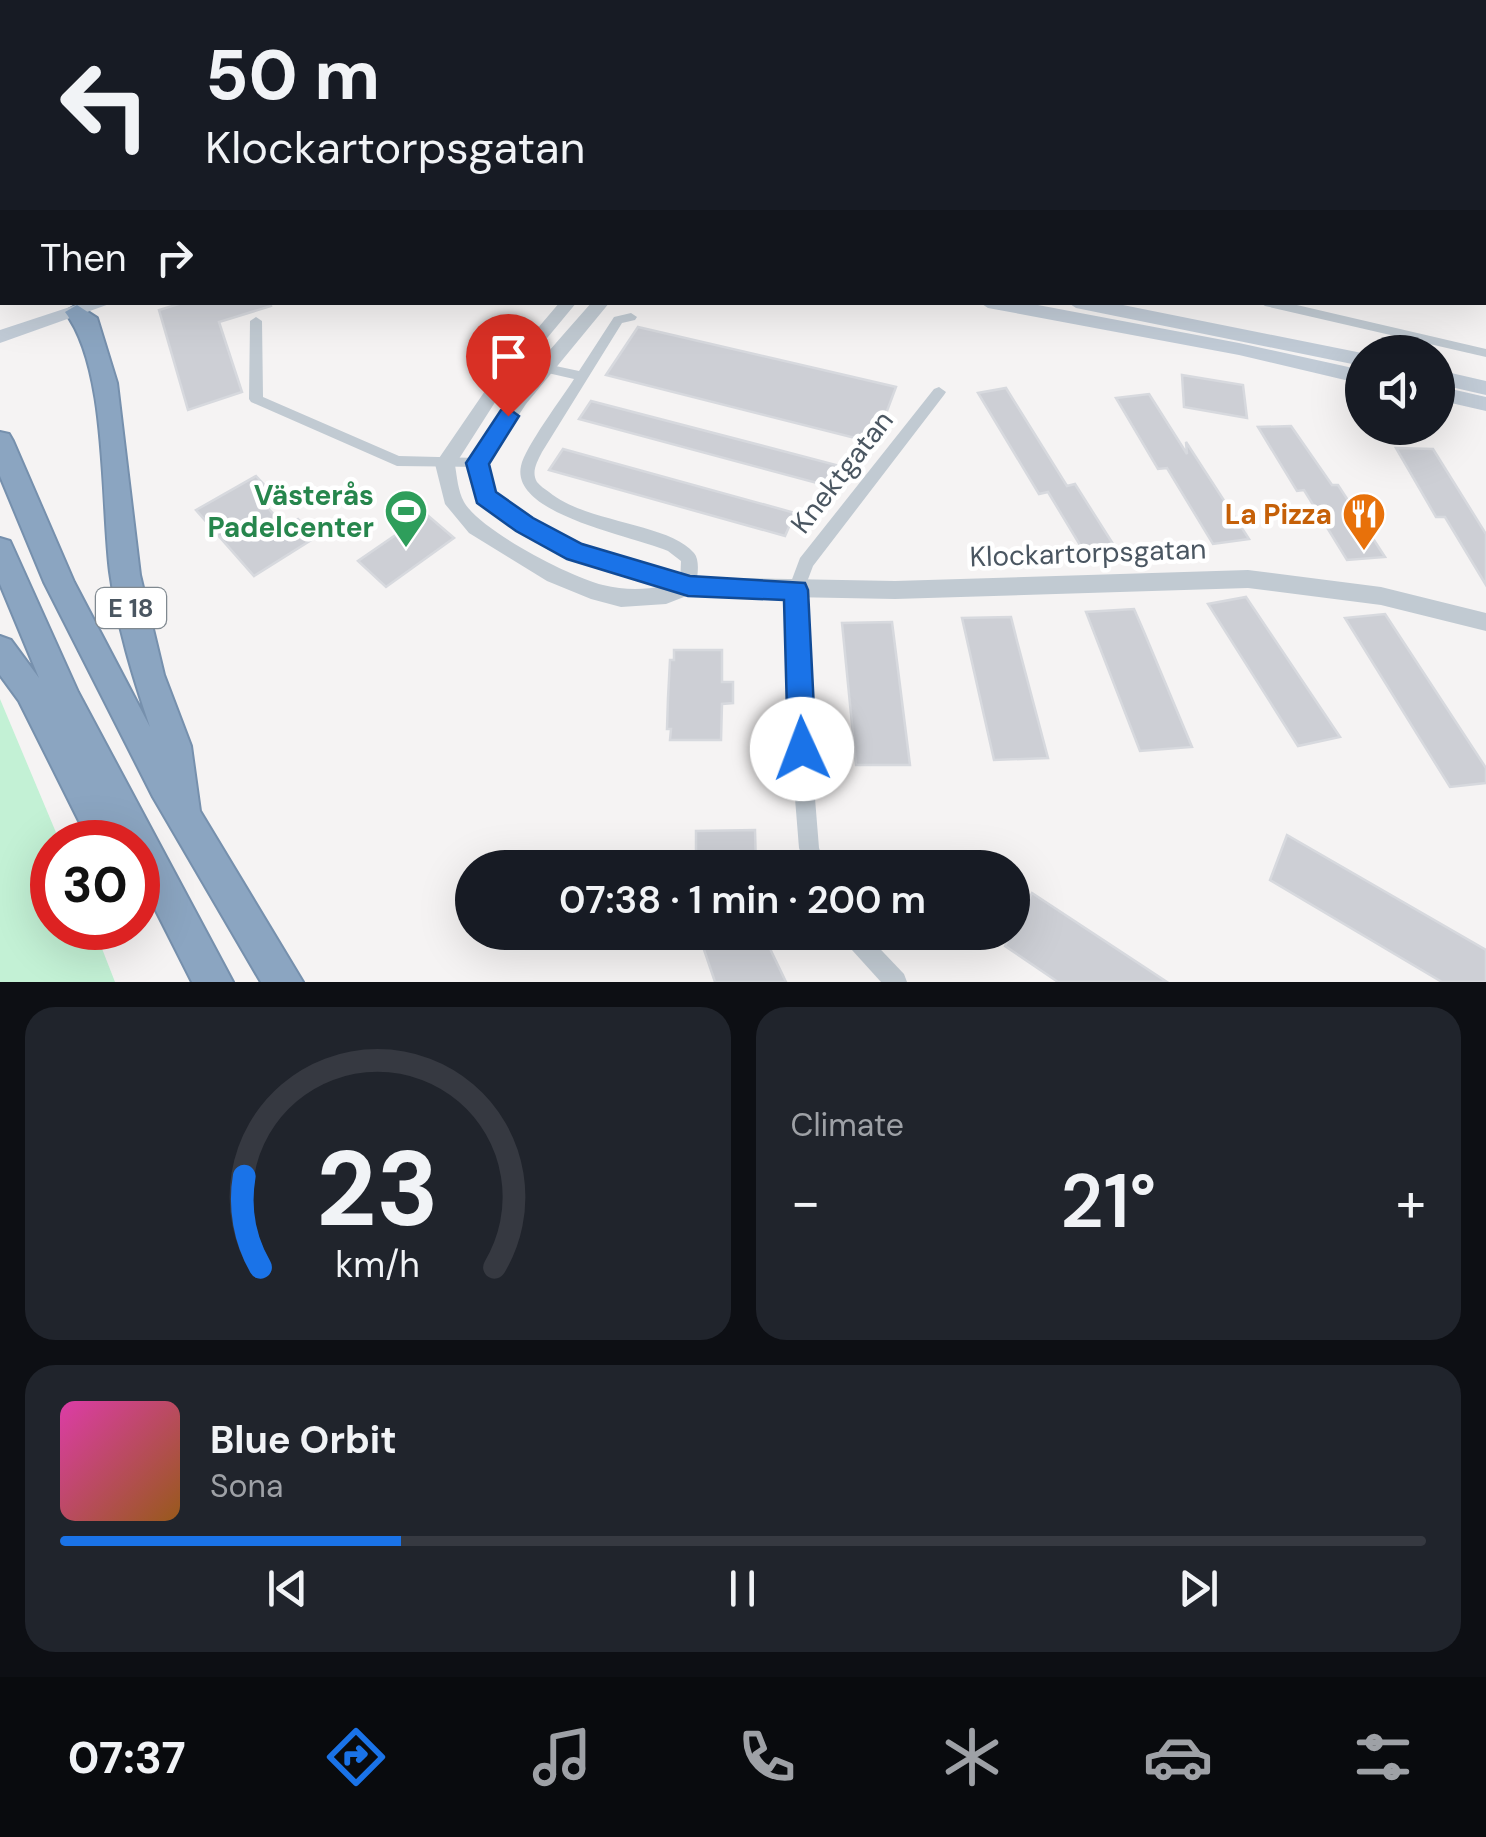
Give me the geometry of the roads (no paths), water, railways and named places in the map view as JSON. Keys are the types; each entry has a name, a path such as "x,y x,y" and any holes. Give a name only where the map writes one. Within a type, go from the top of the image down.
{"highway":[{"name":"E 18","path":"78,305 94,340 105,383 125,574 148,675 174,746 187,827"},
{"name":"E 18","path":"0,440 86,638 187,827 284,982"},
{"path":"0,549 65,700 213,982"},
{"path":"0,650 30,690 92,809 126,818"}],"main road":[{"path":"0,337 13,322 78,305"},
{"path":"1004,305 1240,349 1345,373"},
{"path":"1091,305 1345,357"},
{"path":"1455,381 1486,388"},
{"path":"1455,398 1486,404"}],"street":[{"path":"1189,0 1212,0"},
{"path":"445,464 518,362 566,305"},
{"path":"256,321 256,399 398,461 478,463 494,434 544,368 599,305"},
{"path":"1278,305 1486,352"},
{"path":"630,317 618,320 536,451 528,468 530,484 559,509 676,546 689,558 688,586"},
{"path":"518,362 583,376"},
{"name":"Knektgatan","path":"796,590 806,563 940,392"},
{"name":"Klockartorpsgatan","path":"478,463 485,497 524,524 576,552 688,586 796,590 1248,579 1381,596 1486,622"},
{"name":"Klockartorpsgatan","path":"445,464 455,507 474,526 558,579 584,590 634,599 664,599 688,586"},
{"path":"796,590 810,850"},
{"path":"865,950 896,982"}],"place":[{"name":"Västerås Padelcenter","path":"406,549"},
{"name":"La Pizza","path":"1364,552"}]}
